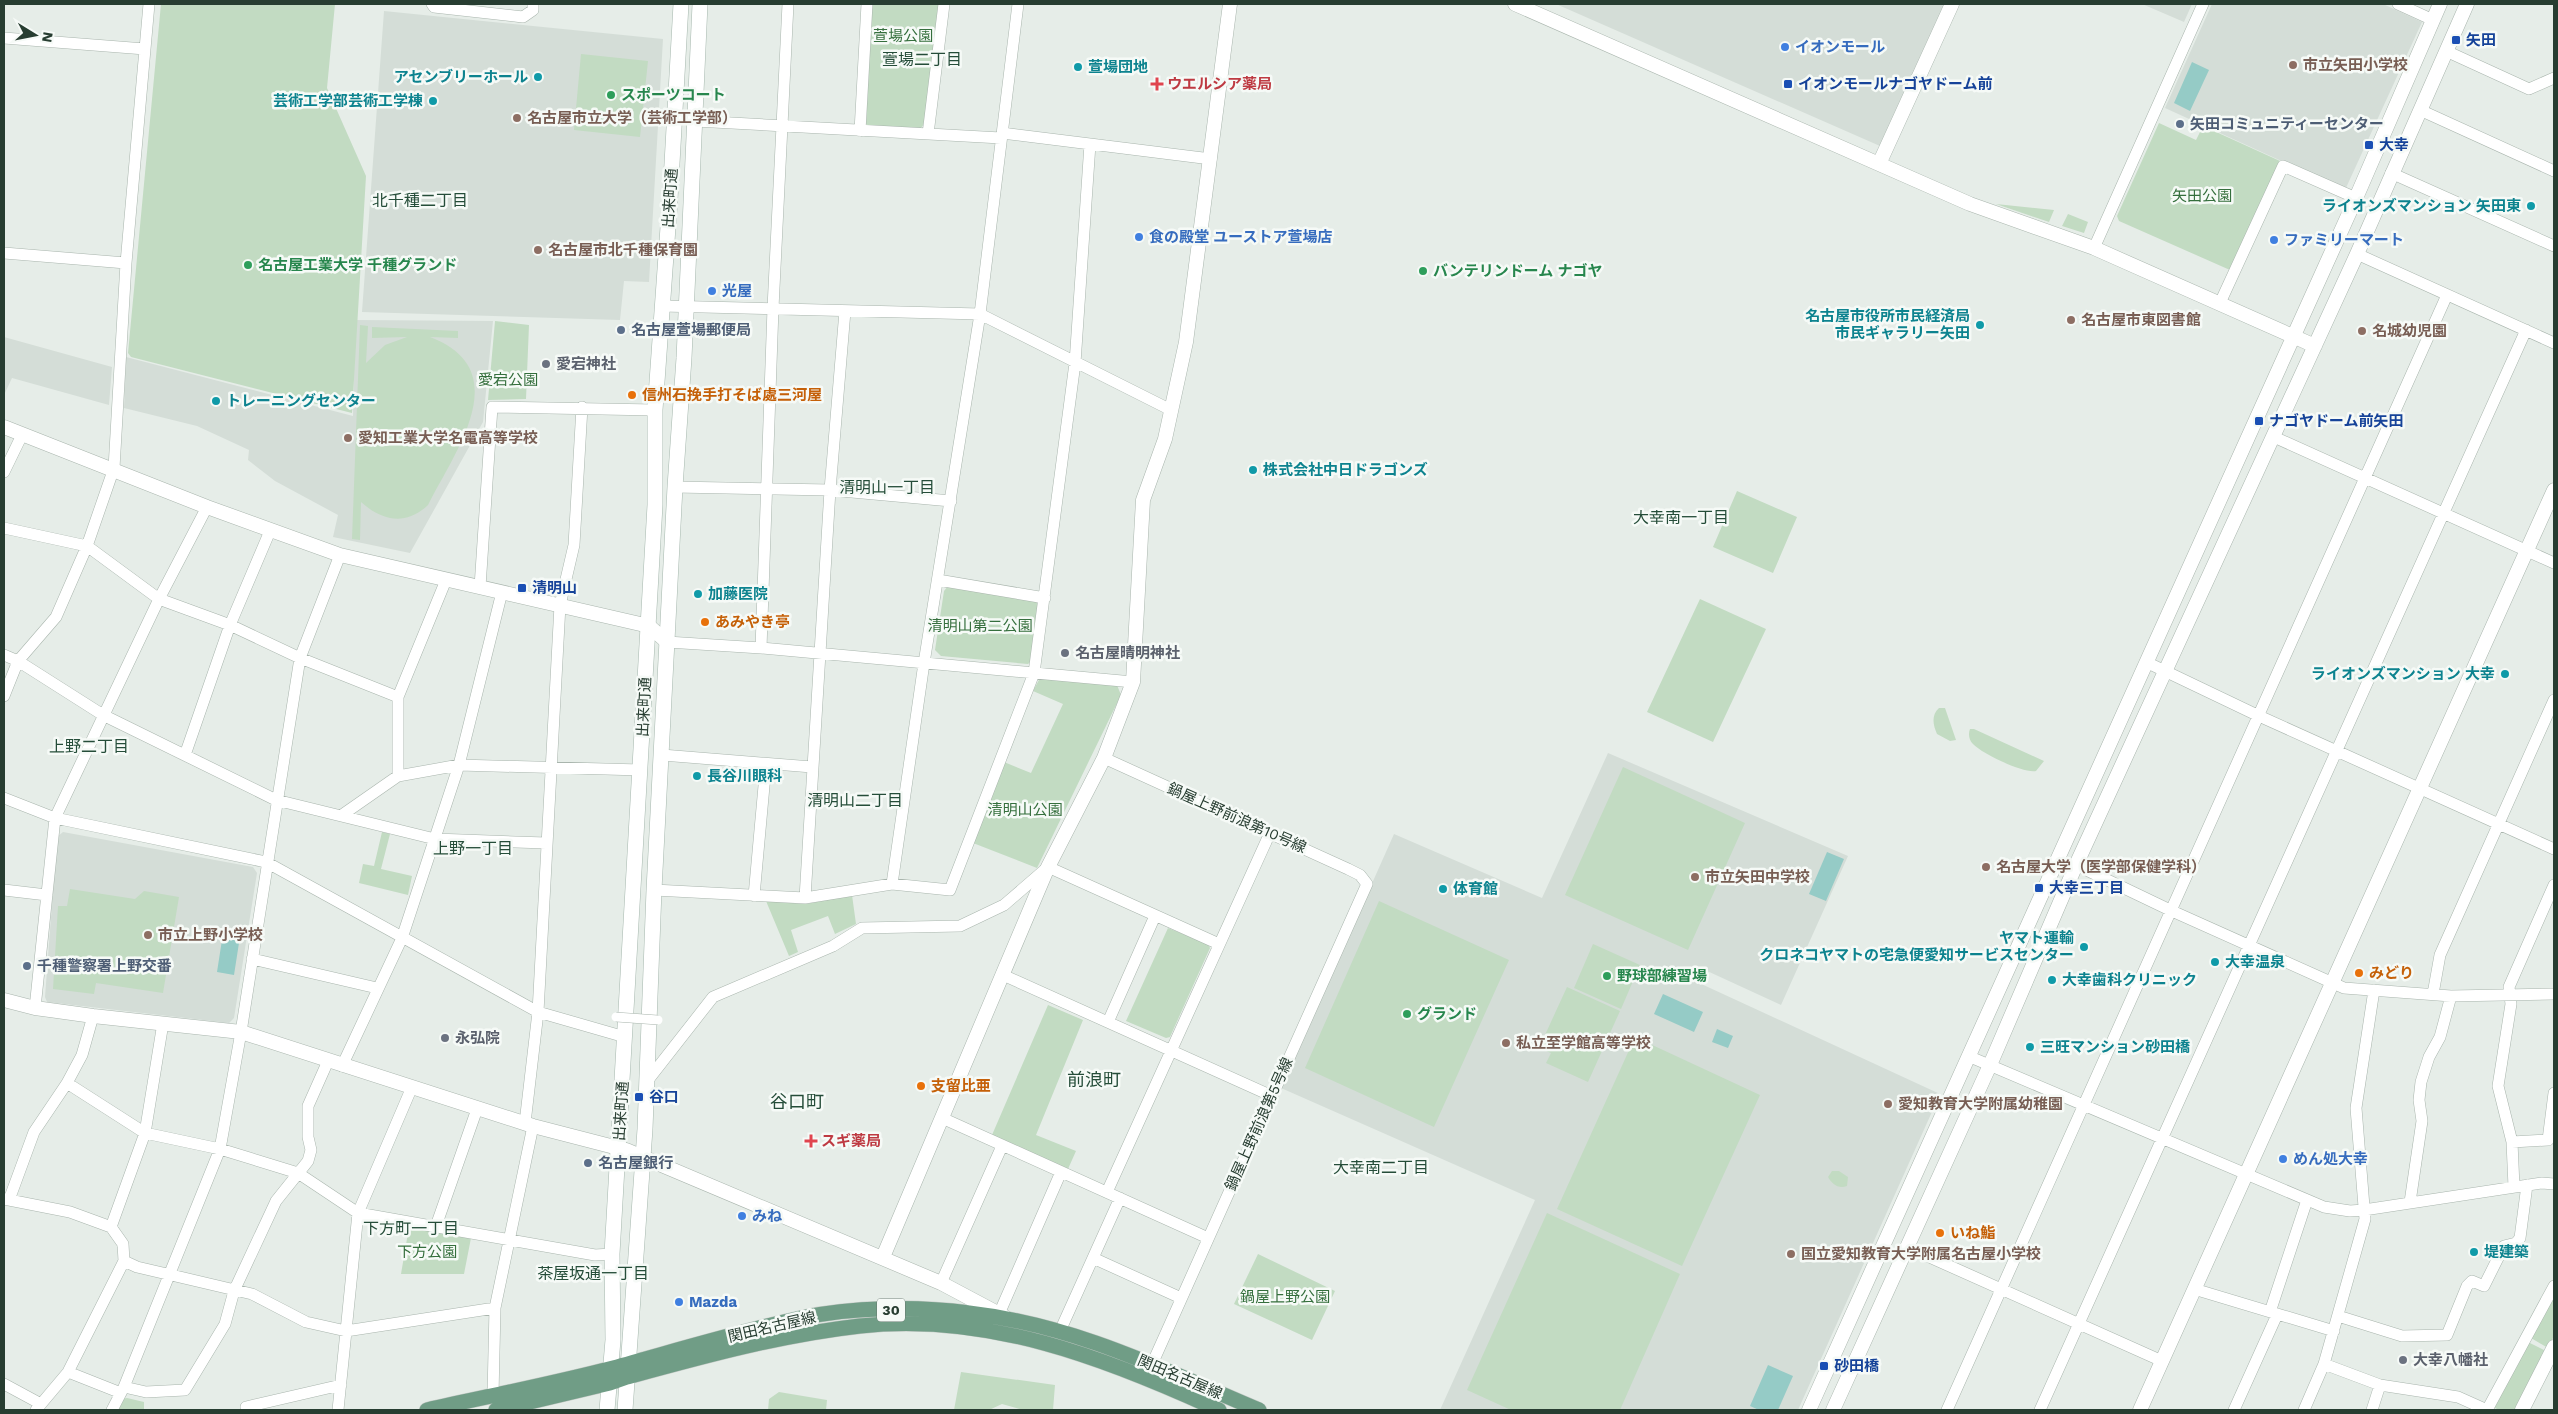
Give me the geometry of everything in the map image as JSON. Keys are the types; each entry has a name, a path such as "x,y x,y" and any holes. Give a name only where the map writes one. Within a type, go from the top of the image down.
{"main road":[{"name":"出来町通","path":"607,1410 611,1376 612,1254 655,505 655,410 681,4"},
{"name":"出来町通","path":"625,1410 644,1158 654,890 686,307 700,4"},
{"name":"関田名古屋線","path":"496,1410 802,1318 868,1310 924,1310 968,1313 1004,1317 1060,1331 1101,1343 1219,1410"},
{"name":"関田名古屋線","path":"628,1370 766,1340 861,1326 963,1326 1042,1341 1149,1371 1258,1410"},
{"name":"関田名古屋線","path":"427,1410 493,1394 611,1376"}],"street":[{"path":"4,696 18,661 56,617 87,546 114,468 126,263 149,4"},
{"path":"432,4 434,7 479,8 523,17 533,10 533,4"},
{"path":"760,648 773,308 788,4"},
{"path":"860,131 867,4"},
{"path":"928,134 944,4"},
{"path":"892,884 924,663 980,314 1018,4"},
{"path":"883,1257 1048,867 1104,758 1133,682 1143,500 1165,439 1186,342 1230,4"},
{"path":"1515,4 1970,204 2094,248 2315,346"},
{"path":"1880,164 1952,4"},
{"path":"2094,248 2203,4"},
{"path":"2398,4 2433,20"},
{"path":"1808,1410 2356,198 2440,4"},
{"path":"1834,1410 1990,1065 2076,865 2274,437 2467,4"},
{"path":"4,38 145,49"},
{"path":"2446,51 2529,89 2554,78"},
{"path":"2420,110 2554,171"},
{"path":"695,121 860,131 1001,135 1211,159"},
{"path":"654,890 805,898 892,884 950,890 1034,673 1075,362 1090,144"},
{"path":"2220,303 2283,166 2356,198"},
{"path":"2391,173 2554,246"},
{"path":"4,253 126,263"},
{"path":"2357,254 2554,343"},
{"path":"1947,1410 2447,295"},
{"path":"662,306 980,314 1171,410"},
{"path":"805,898 830,490 845,311"},
{"path":"2040,1410 2526,330"},
{"path":"480,588 492,407 582,407 655,410"},
{"path":"493,1394 495,1308 510,1238 529,1124 538,1012 549,768 560,606 574,545 582,407"},
{"path":"4,427 114,468 270,531 340,555 649,626 667,642 760,648 1133,682"},
{"path":"4,472 22,435"},
{"path":"2274,437 2445,512 2554,563"},
{"path":"675,487 830,490 951,501"},
{"path":"2140,1410 2554,490"},
{"path":"35,1008 54,818 159,599 207,507"},
{"path":"4,528 87,546 159,599 230,626 300,658 398,697"},
{"path":"185,755 230,626 270,531"},
{"path":"112,1410 122,1390 220,1149 241,1032 266,862 300,658 340,555"},
{"path":"398,776 398,697 446,580"},
{"path":"938,580 1044,598"},
{"path":"342,1066 402,938 459,765 502,592"},
{"path":"4,655 18,661 103,715 276,800 435,839 546,843"},
{"path":"2146,662 2259,716 2554,849"},
{"path":"2433,994 2440,955 2554,700"},
{"path":"662,755 812,767"},
{"name":"鍋屋上野前浪第10号線","path":"1104,758 1348,869 1360,875 1367,884"},
{"path":"754,896 766,764"},
{"path":"342,816 398,776 459,765 641,770"},
{"path":"4,798 54,818 266,862 538,1012 625,1037"},
{"path":"1107,1192 1270,833"},
{"path":"2076,865 2331,984 2344,988 2451,996 2554,994"},
{"path":"1048,867 1219,944"},
{"path":"648,1080 713,996 833,946 862,928 960,926 1004,906 1048,867"},
{"name":"鍋屋上野前浪第5号線","path":"1149,1371 1367,884"},
{"path":"2514,1187 2512,1142 2498,1086 2511,1004 2509,987 2554,885"},
{"path":"4,890 47,895"},
{"path":"1108,1022 1155,916"},
{"path":"252,959 377,988"},
{"path":"1003,975 1272,1096"},
{"path":"2304,1410 2324,1364 2365,1219 2356,1108 2374,990"},
{"path":"2410,1202 2420,1151 2422,1121 2419,1100 2421,1082 2429,1057 2440,1037 2451,996"},
{"path":"4,1000 35,1008 93,1016 241,1032 477,1109 619,1148 883,1257 941,1283 1004,1317 1011,1335"},
{"path":"4,1384 38,1407 68,1372 124,1261 123,1244 111,1227 70,1212 6,1199 34,1132 67,1083 82,1054 93,1016"},
{"path":"616,1017 658,1020"},
{"path":"111,1227 146,1133 162,1023"},
{"path":"1968,1056 2307,1200 2339,1209 2364,1210 2527,1185 2554,1184"},
{"path":"68,1372 122,1390 146,1392 185,1390 225,1324 234,1291 276,1201 308,1161 311,1150 308,1137 308,1106 328,1061"},
{"path":"67,1083 146,1133 220,1149 298,1174 358,1213 510,1238 595,1255 612,1254"},
{"path":"338,1410 358,1213 412,1087"},
{"path":"2512,1142 2548,1140 2554,1093"},
{"path":"436,1226 477,1109"},
{"path":"942,1118 1208,1238"},
{"path":"941,1283 1002,1146"},
{"path":"1004,1317 1061,1172"},
{"path":"2338,1316 2402,1336 2447,1335 2468,1286 2472,1281 2484,1286 2504,1246 2516,1243 2520,1238 2527,1185"},
{"path":"1060,1331 1120,1198"},
{"path":"2234,1410 2276,1317 2271,1309 2307,1200"},
{"path":"1907,1247 2162,1361"},
{"path":"1093,1258 1181,1298"},
{"path":"124,1261 168,1275 252,1294 306,1322 346,1331 495,1308"},
{"path":"2324,1364 2380,1385 2458,1397 2487,1410 2554,1286"},
{"path":"2194,1288 2334,1331"},
{"path":"2522,1410 2554,1347"},
{"path":"247,1410 246,1407 341,1385"},
{"path":"2372,1410 2380,1385"}],"shaded area":[{"path":"1556,4 1945,4 1880,146"},
{"path":"2142,4 2192,4 2184,22"},
{"name":"市立矢田小学校","path":"2212,4 2383,4 2422,22 2345,190 2165,108"},
{"name":"名古屋市立大学（芸術工学部）","path":"384,11 663,39 649,282 624,281 620,320 362,312"},
{"name":"愛知工業大学名電高等学校","path":"355,320 493,321 483,422 410,553 333,537 338,515 275,481 248,460 249,450 197,426 124,408 126,357 353,416"},
{"path":"4,337 112,367 109,405 12,378 4,395"},
{"name":"国立愛知教育大学附属名古屋小学校","path":"1608,753 1848,856 1781,1005 1705,970 1701,972 1697,982 1940,1094 1798,1410 1440,1410 1535,1200 1281,1088 1394,834 1542,898"},
{"name":"市立上野小学校","path":"63,832 253,867 257,873 234,1018 229,1023 47,1002 45,997 57,837"}],"green space":[{"name":"名古屋工業大学 千種グランド","path":"161,4 335,4 327,88 366,176 352,413 131,357 128,353"},
{"name":"萱場公園","path":"872,4 939,4 925,123 920,129 869,126 866,124"},
{"name":"スポーツコート","path":"581,54 648,61 640,137 574,130"},
{"name":"矢田公園","path":"2159,123 2196,140 2203,126 2280,161 2230,270 2119,221 2117,216"},
{"path":"1996,204 2054,210 2049,222"},
{"path":"2068,214 2088,222 2084,233 2062,226"},
{"name":"愛宕公園","path":"495,321 529,325 526,399 488,400"},
{"path":"360,325 368,326 366,363 385,345 407,337 372,338 372,327 458,331 458,338 430,337 456,351 470,370 475,390 472,413 463,437 428,505 420,512 411,516 394,518 377,513 361,502 360,540 352,539"},
{"path":"1737,491 1797,517 1773,573 1713,547"},
{"name":"清明山第二公園","path":"948,586 1036,602 1040,607 1034,659 1028,664 941,656 935,650 944,591"},
{"path":"1700,599 1766,629 1713,742 1647,712"},
{"name":"清明山公園","path":"1040,678 1117,685 1121,695 1037,868 973,843 1004,762 1031,773 1063,704 1033,691"},
{"path":"1939,708 1945,708 1956,740 1950,741 1937,734 1934,720 1936,711"},
{"path":"1970,729 1974,729 2044,761 2036,771 2022,769 2003,762 1973,744 1969,737"},
{"path":"1623,767 1745,823 1688,950 1565,895"},
{"path":"382,832 390,834 381,869 412,876 408,895 359,883 363,864 374,866"},
{"path":"70,889 135,899 144,891 179,897 163,993 96,983 94,994 53,989 58,906 67,906"},
{"path":"852,895 856,924 835,934 828,916 791,930 798,952 789,956 766,901 806,904"},
{"name":"グランド","path":"1379,901 1509,960 1434,1127 1305,1068"},
{"path":"1168,928 1208,944 1210,948 1170,1037 1166,1038 1126,1021"},
{"name":"野球部練習場","path":"1593,944 1640,965 1621,1009 1574,988"},
{"path":"1567,987 1620,1011 1588,1082 1546,1063 1551,1053 1539,1048"},
{"path":"1048,1005 1083,1020 1036,1135 1076,1151 1068,1169 992,1135"},
{"path":"1635,1037 1760,1095 1682,1266 1557,1209"},
{"path":"1832,1171 1839,1171 1848,1177 1847,1186 1838,1186 1831,1182 1828,1177"},
{"path":"1547,1213 1680,1274 1620,1410 1511,1410 1467,1390"},
{"name":"下方公園","path":"409,1227 471,1238 464,1274 401,1274"},
{"name":"鍋屋上野公園","path":"1258,1254 1335,1291 1312,1340 1234,1304"},
{"path":"2554,1294 2554,1336 2548,1348 2531,1338"},
{"path":"2528,1342 2546,1351 2516,1410 2499,1410 2493,1407"},
{"path":"961,1372 1055,1385 1053,1410 1023,1410 1002,1404 989,1410 954,1410"},
{"path":"779,1392 827,1400 826,1410 768,1410 769,1399"},
{"path":"127,1398 144,1402 144,1410 113,1410 117,1400"}],"water":[{"path":"2192,62 2209,70 2190,111 2174,103"},
{"path":"1827,852 1844,859 1826,901 1809,894"},
{"path":"224,927 241,930 234,975 217,972"},
{"path":"1663,994 1703,1012 1694,1032 1654,1014"},
{"path":"1717,1029 1733,1036 1728,1048 1712,1042"},
{"path":"1768,1365 1793,1376 1778,1410 1759,1410 1750,1406"}],"place":[{"name":"矢田","path":"2456,40"},
{"name":"イオンモール","path":"1785,47"},
{"name":"市立矢田小学校","path":"2293,65"},
{"name":"萱場団地","path":"1078,67"},
{"name":"アセンブリーホール","path":"538,77"},
{"name":"ウエルシア薬局","path":"1157,84"},
{"name":"イオンモールナゴヤドーム前","path":"1788,84"},
{"name":"スポーツコート","path":"611,95"},
{"name":"芸術工学部芸術工学棟","path":"433,101"},
{"name":"名古屋市立大学（芸術工学部）","path":"517,118"},
{"name":"矢田コミュニティーセンター","path":"2180,124"},
{"name":"大幸","path":"2369,145"},
{"name":"ライオンズマンション 矢田東","path":"2531,206"},
{"name":"食の殿堂 ユーストア萱場店","path":"1139,237"},
{"name":"ファミリーマート","path":"2274,240"},
{"name":"名古屋市北千種保育園","path":"538,250"},
{"name":"名古屋工業大学 千種グランド","path":"248,265"},
{"name":"バンテリンドーム ナゴヤ","path":"1423,271"},
{"name":"光屋","path":"712,291"},
{"name":"名古屋市東図書館","path":"2071,320"},
{"name":"名古屋市役所市民経済局 市民ギャラリー矢田","path":"1980,325"},
{"name":"名古屋萱場郵便局","path":"621,330"},
{"name":"名城幼児園","path":"2362,331"},
{"name":"愛宕神社","path":"546,364"},
{"name":"信州石挽手打そば處三河屋","path":"632,395"},
{"name":"トレーニングセンター","path":"216,401"},
{"name":"ナゴヤドーム前矢田","path":"2259,421"},
{"name":"愛知工業大学名電高等学校","path":"348,438"},
{"name":"株式会社中日ドラゴンズ","path":"1253,470"},
{"name":"清明山","path":"522,588"},
{"name":"加藤医院","path":"698,594"},
{"name":"あみやき亭","path":"705,622"},
{"name":"名古屋晴明神社","path":"1065,653"},
{"name":"ライオンズマンション 大幸","path":"2505,674"},
{"name":"長谷川眼科","path":"697,776"},
{"name":"名古屋大学（医学部保健学科）","path":"1986,867"},
{"name":"市立矢田中学校","path":"1695,877"},
{"name":"大幸三丁目","path":"2039,888"},
{"name":"体育館","path":"1443,889"},
{"name":"市立上野小学校","path":"148,935"},
{"name":"ヤマト運輸 クロネコヤマトの宅急便愛知サービスセンター","path":"2084,947"},
{"name":"大幸温泉","path":"2215,962"},
{"name":"千種警察署上野交番","path":"27,966"},
{"name":"みどり","path":"2359,973"},
{"name":"野球部練習場","path":"1607,976"},
{"name":"大幸歯科クリニック","path":"2052,980"},
{"name":"グランド","path":"1407,1014"},
{"name":"永弘院","path":"445,1038"},
{"name":"私立至学館高等学校","path":"1506,1043"},
{"name":"三旺マンション砂田橋","path":"2030,1047"},
{"name":"支留比亜","path":"921,1086"},
{"name":"谷口","path":"639,1097"},
{"name":"愛知教育大学附属幼稚園","path":"1888,1104"},
{"name":"スギ薬局","path":"811,1141"},
{"name":"めん処大幸","path":"2283,1159"},
{"name":"名古屋銀行","path":"588,1163"},
{"name":"みね","path":"742,1216"},
{"name":"いね鮨","path":"1940,1233"},
{"name":"堤建築","path":"2474,1252"},
{"name":"国立愛知教育大学附属名古屋小学校","path":"1791,1254"},
{"name":"Mazda","path":"679,1302"},
{"name":"大幸八幡社","path":"2403,1360"},
{"name":"砂田橋","path":"1824,1366"}],"district":[{"name":"萱場二丁目","path":"922,59"},
{"name":"北千種二丁目","path":"420,200"},
{"name":"清明山一丁目","path":"887,487"},
{"name":"大幸南一丁目","path":"1681,517"},
{"name":"上野二丁目","path":"89,746"},
{"name":"清明山二丁目","path":"855,800"},
{"name":"上野一丁目","path":"473,848"},
{"name":"前浪町","path":"1094,1079"},
{"name":"谷口町","path":"797,1101"},
{"name":"大幸南二丁目","path":"1381,1167"},
{"name":"下方町一丁目","path":"411,1228"},
{"name":"茶屋坂通一丁目","path":"593,1273"}]}
